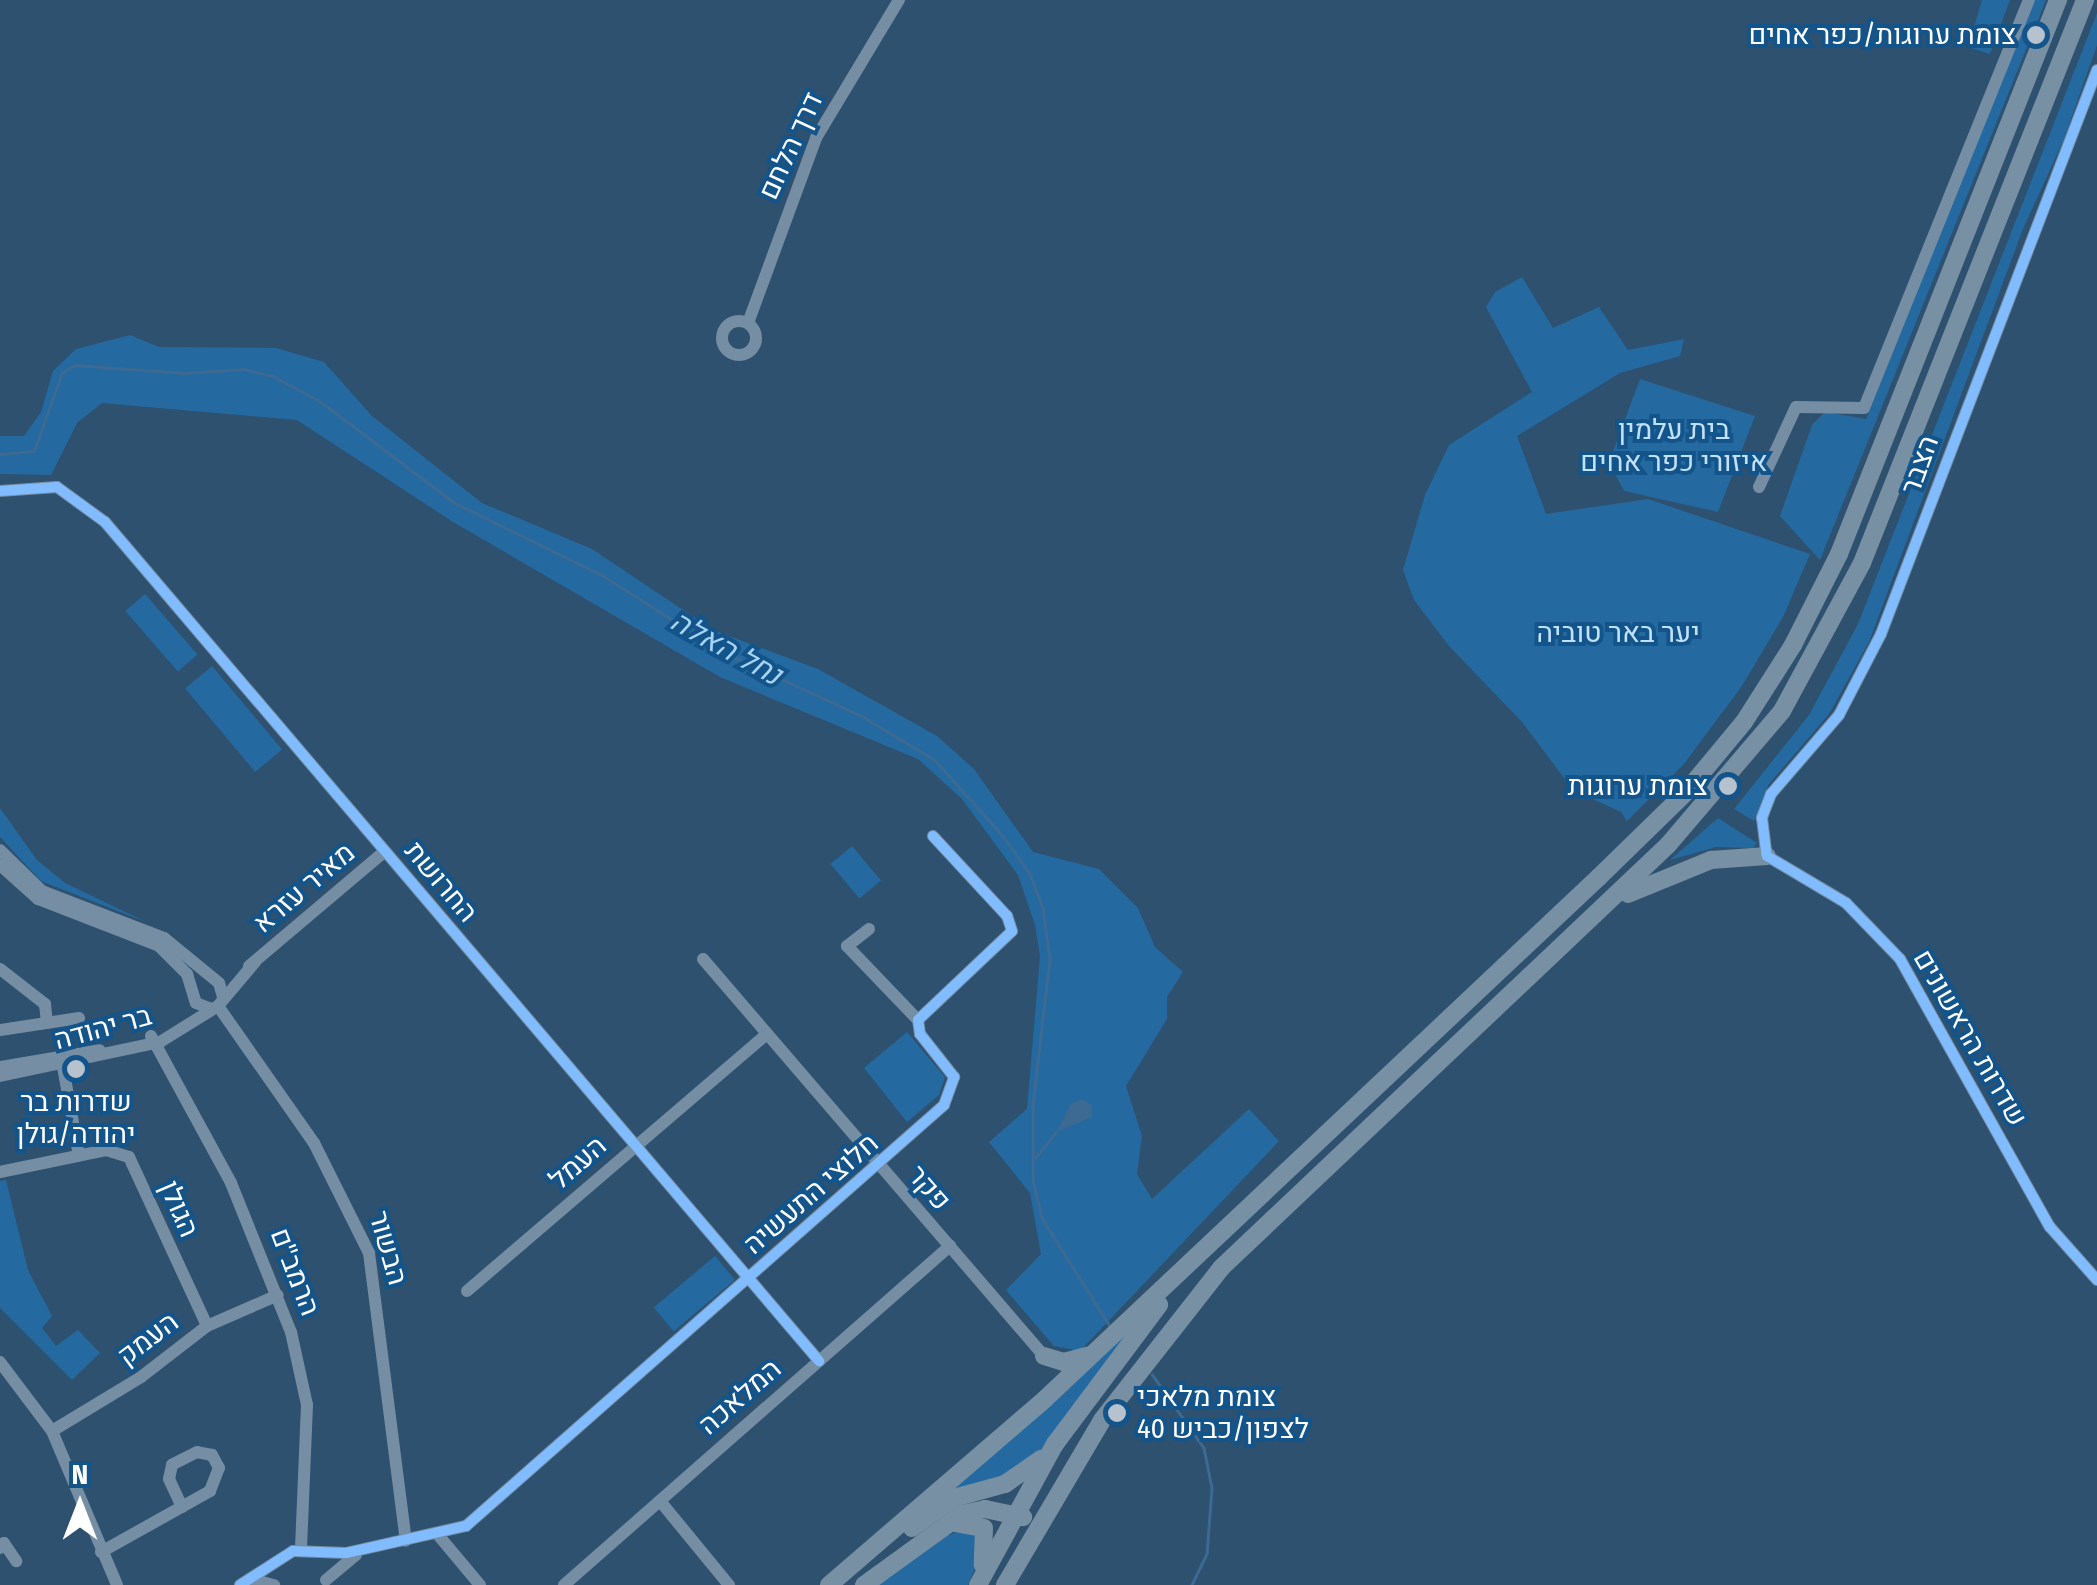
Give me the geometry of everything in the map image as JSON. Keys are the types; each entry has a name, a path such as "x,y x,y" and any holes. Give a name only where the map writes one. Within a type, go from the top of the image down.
{"highway":[{"path":"832,1585 1045,1399 1650,827 1761,698 1838,554 2058,0"},
{"path":"1005,1585 1038,1520 1142,1364 1221,1268 1586,923 1723,786 1815,656 1862,563 2086,0"},
{"path":"1586,923 1667,874 1711,860 1766,856"},
{"path":"978,1585 1055,1444 1203,1250"},
{"path":"1045,1399 1044,1356 1073,1362 1096,1351"},
{"path":"832,1585 954,1498 1021,1476 1055,1444"},
{"path":"975,1493 1038,1520"},
{"path":"864,1585 936,1531 978,1509 1018,1509"},
{"path":"936,1531 962,1522 984,1528 978,1585"}],"street":[{"name":"דרך הלחם","path":"748,323 816,138 898,0"},
{"path":"1760,486 1796,406 1864,408 2029,0"},
{"name":"הצבר","path":"1766,856 1764,808 1839,715 1881,634 2097,70"},
{"name":"החרושת","path":"0,490 57,486 87,504 819,1361"},
{"path":"870,929 847,946 918,1020 1012,931 1008,916 933,836"},
{"path":"0,850 42,891 157,934 213,980"},
{"name":"מאיר עזרא","path":"218,1004 254,962 385,852"},
{"name":"שדרות הראשונים","path":"1766,856 1846,902 1900,959 2050,1227 2097,1280"},
{"path":"0,864 38,899 159,946 187,974 194,996 218,1004"},
{"name":"פקר","path":"703,958 1044,1356"},
{"name":"מאיר עזרא","path":"194,996 213,980 254,962"},
{"path":"0,969 44,1004 47,1023"},
{"name":"הבשור","path":"213,980 218,1004 323,1158 369,1254 406,1541"},
{"name":"בר יהודה","path":"0,1066 151,1040 181,1020 194,996"},
{"name":"בר יהודה","path":"0,1076 63,1067 151,1040 218,1004"},
{"path":"0,1030 79,1018"},
{"name":"חלוצי התעשיה","path":"306,1551 372,1548 439,1536 478,1517 944,1105 956,1083 920,1034 918,1020"},
{"name":"העמל","path":"468,1292 767,1034"},
{"name":"הרמב\"ם","path":"151,1040 231,1183 278,1295 308,1405 306,1551"},
{"path":"63,1067 80,1156"},
{"name":"הגולן","path":"0,1172 106,1150 129,1157 208,1326"},
{"name":"המלאכה","path":"564,1585 950,1246"},
{"name":"העמק","path":"52,1430 141,1377 208,1326 278,1295"},
{"path":"0,1362 52,1430 117,1585"},
{"path":"101,1552 182,1507 218,1483 212,1455 197,1452 172,1466 169,1479 182,1507"},
{"path":"660,1501 728,1585"},
{"path":"439,1536 480,1585"},
{"path":"0,1548 4,1543 16,1561"},
{"name":"חלוצי התעשיה","path":"325,1583 338,1565 372,1548"},
{"path":"244,1582 281,1560 306,1551 325,1567 325,1583"},
{"path":"244,1582 276,1585 281,1560"}],"green space":[{"path":"1982,0 2010,0 1990,54 1968,47"},
{"path":"2034,0 2046,0 1820,560 1780,516 1812,425 1825,412 1866,419"},
{"path":"2097,13 2097,45 2064,139 2023,229 1869,642 1829,714 1769,784 1754,821 1734,809 1809,715 1858,624"},
{"name":"יער באר טוביה","path":"1522,277 1553,328 1599,307 1628,350 1684,339 1680,356 1620,373 1517,436 1546,514 1648,499 1810,554 1783,617 1742,686 1684,764 1627,821 1621,812 1573,790 1522,722 1449,646 1414,600 1403,570 1425,495 1449,445 1532,392 1486,307 1495,292"},
{"path":"130,335 159,347 276,348 324,362 372,416 482,503 592,549 713,630 818,669 937,736 974,769 1033,852 1099,869 1138,908 1155,947 1183,972 1167,997 1167,1019 1126,1086 1142,1136 1137,1174 1152,1199 1249,1109 1279,1141 1080,1351 1054,1346 1006,1290 1041,1254 1030,1193 989,1142 1027,1109 1040,956 1035,925 1018,875 962,799 918,759 720,677 453,522 297,420 102,403 77,423 51,475 0,474 0,436 24,436 41,412 53,371 76,349"},
{"name":"בית עלמין איזורי כפר אחים","path":"1640,379 1755,416 1718,512 1624,491 1609,462"},
{"path":"145,594 197,654 178,671 125,611"},
{"path":"212,666 282,749 255,772 185,688"},
{"path":"0,808 37,860 65,883 146,922 41,881 0,837"},
{"path":"1718,818 1757,843 1753,848 1716,847 1670,860"},
{"path":"852,846 881,880 859,898 831,864"},
{"path":"907,1032 945,1077 939,1095 907,1122 864,1068"},
{"path":"6,1180 28,1270 52,1316 42,1328 56,1346 78,1330 100,1353 72,1380 0,1308 0,1181"},
{"path":"715,1256 735,1280 674,1331 654,1307"},
{"path":"1129,1326 1135,1330 1032,1462 918,1519"},
{"path":"967,1529 977,1532 980,1556 968,1585 878,1585 945,1536"}],"shaded area":[{"path":"1082,1099 1092,1105 1092,1117 1057,1132 1071,1104"}],"waterway":[{"name":"נחל האלה","path":"0,454 34,451 62,373 75,365 185,373 243,369 273,376 320,401 455,503 602,575 725,653 862,716 935,760 1003,836 1030,874 1043,908 1050,959 1033,1107 1033,1179 1042,1218 1110,1326"},
{"path":"1035,1158 1056,1132"},
{"name":"נחל האלה","path":"1152,1374 1204,1448 1212,1488 1207,1554 1192,1585"}],"cycle path":[{"path":"2097,70 1881,634 1839,715 1771,794 1762,818 1767,856 1846,903 1900,959 2050,1227 2097,1280"},
{"path":"0,491 57,487 105,522 819,1361"},
{"path":"240,1585 293,1551 346,1553 466,1526 944,1105 954,1077 920,1034 918,1020 1012,931 1007,916 933,836"}],"place":[{"name":"צומת ערוגות/כפר אחים","path":"2036,35"},
{"name":"צומת ערוגות","path":"1728,786"},
{"name":"שדרות בר יהודה/גולן","path":"76,1069"},
{"name":"צומת מלאכי לצפון/כביש 40","path":"1117,1413"}]}
